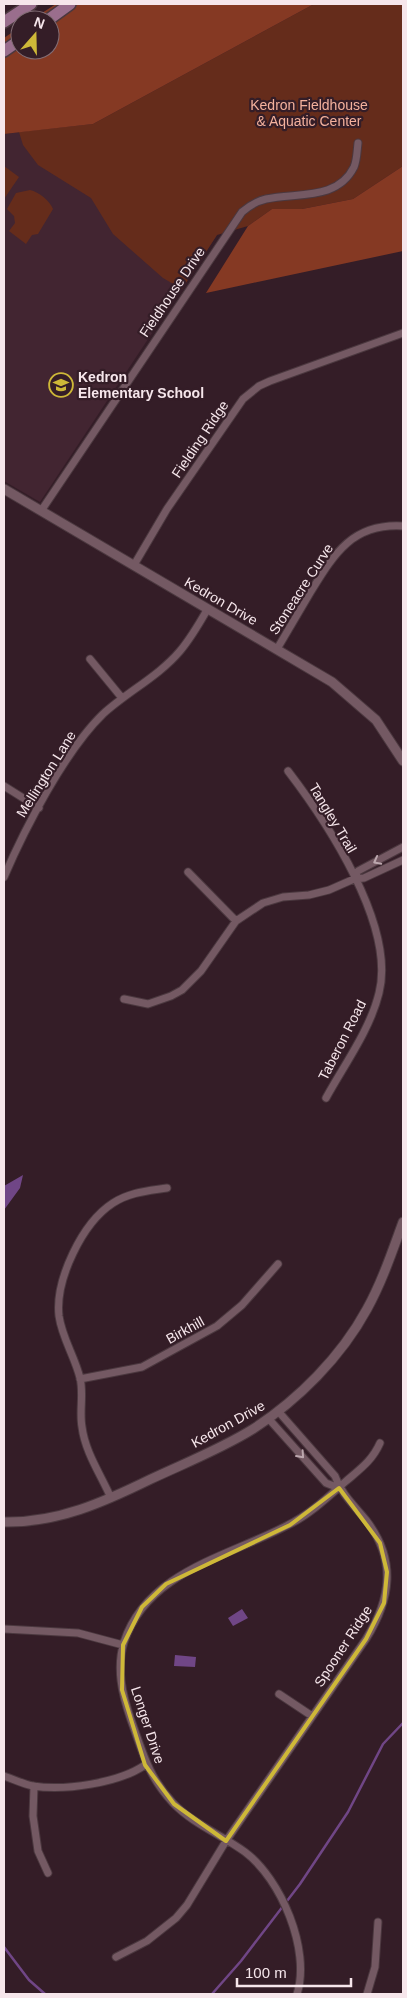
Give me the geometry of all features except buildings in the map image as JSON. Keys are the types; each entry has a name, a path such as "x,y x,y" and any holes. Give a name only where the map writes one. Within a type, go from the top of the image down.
{"main road":[{"path":"4,22 31,4"}],"street":[{"name":"Fieldhouse Drive","path":"41,511 242,212 266,199 302,196 329,190 345,180 355,165 358,144"},
{"name":"Fielding Ridge","path":"134,565 167,509 243,399 259,386 270,381 403,334"},
{"name":"Kedron Drive","path":"4,489 332,682 362,706 387,734 403,761"},
{"name":"Stoneacre Curve","path":"277,649 336,552 353,538 370,530 403,526"},
{"name":"Mellington Lane","path":"4,877 20,840 74,749 103,715 179,653 207,610"},
{"path":"90,659 122,698"},
{"name":"Tangley Trail","path":"288,771 312,803 354,879"},
{"path":"4,786 39,808"},
{"path":"354,879 358,871 403,847"},
{"path":"124,1000 148,1004 172,996 182,990 201,971 236,921 263,903 283,897 309,895 329,890 354,879 364,878 403,860"},
{"path":"188,872 236,921"},
{"name":"Taberon Road","path":"326,1098 362,1035 379,993 382,967 378,938 372,919 354,879"},
{"path":"111,1498 83,1434 80,1379 59,1317 59,1293 66,1270 86,1233 104,1210 130,1195 167,1188"},
{"name":"Kedron Drive","path":"4,1522 27,1521 68,1514 111,1498 230,1441 278,1411 313,1379 351,1333 366,1310 382,1278 403,1222"},
{"name":"Birkhill","path":"80,1379 142,1367 211,1330 230,1316 278,1264"},
{"name":"Spooner Ridge","path":"116,1957 146,1941 176,1918 198,1888 226,1841 377,1621 384,1603 388,1584 386,1563 380,1543 367,1522 339,1488 335,1476 278,1411"},
{"path":"268,1418 326,1483 339,1488"},
{"name":"Longer Drive","path":"296,1994 300,1976 300,1954 285,1907 273,1882 245,1852 226,1841 174,1804 146,1765 122,1690 120,1660 124,1645 142,1607 166,1584 192,1569 290,1525 339,1488 374,1457 380,1443"},
{"path":"4,1629 78,1633 124,1645"},
{"path":"279,1694 312,1716"},
{"path":"4,1776 34,1786 61,1786 110,1780 136,1771 146,1765"},
{"path":"34,1786 33,1816 38,1851 48,1873"},
{"path":"366,1994 375,1967 378,1922"}],"highlighted area":[{"path":"339,1488 380,1543 387,1572 384,1603 366,1639 226,1841 174,1804 145,1765 122,1690 123,1645 142,1607 166,1584 290,1525"}],"shaded area":[{"path":"56,4 314,4 93,124 4,134 4,38 10,34 10,60 60,60 60,10 47,10"},
{"name":"Kedron Elementary School","path":"93,124 217,235 40,502 4,481 4,134"},
{"path":"403,166 403,251 206,293 248,226 272,209 302,209 353,199"},
{"path":"23,1175 20,1188 4,1210 4,1186"},
{"path":"242,1609 248,1618 233,1626 228,1618"},
{"path":"175,1655 196,1657 195,1667 174,1666"}],"green space":[{"name":"Kedron Fieldhouse & Aquatic Center","path":"314,4 403,4 403,166 353,199 302,209 272,209 248,226 217,235 182,289 163,278 113,234 91,198 38,165 23,145 19,132 93,124"},
{"path":"4,166 19,177 4,199"},
{"path":"30,190 44,197 53,209 38,234 32,235 26,244 9,231 15,223 14,216 7,209 16,193"}],"waterway":[{"path":"212,1994 241,1961 300,1884 348,1812 383,1744 403,1723"},
{"path":"4,1947 29,1980 45,1994"}],"place":[{"name":"Kedron Elementary School","path":"61,385"}]}
